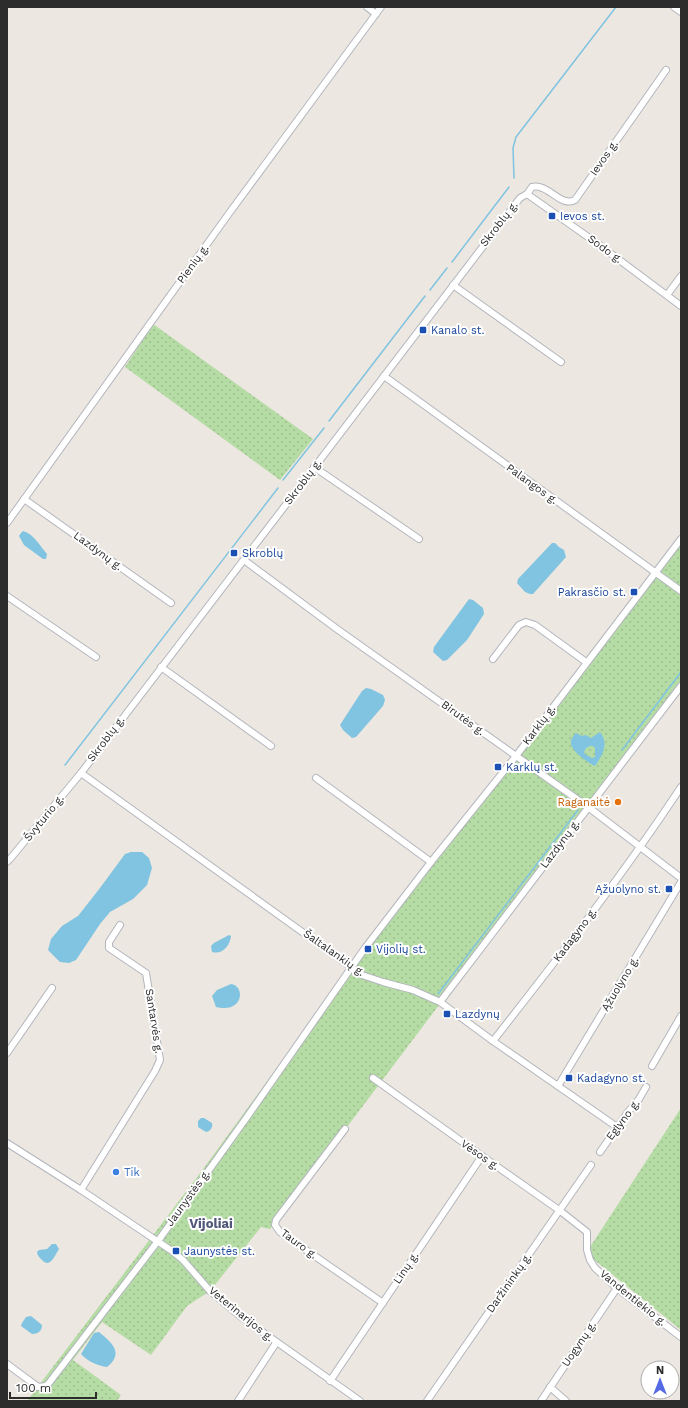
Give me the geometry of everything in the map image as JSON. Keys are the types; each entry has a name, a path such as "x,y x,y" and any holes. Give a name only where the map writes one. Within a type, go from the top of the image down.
{"street":[{"path":"367,7 376,14"},
{"name":"Pienių g.","path":"7,523 230,212 381,7"},
{"path":"674,7 681,12"},
{"name":"Ievos g.","path":"527,194 532,187 536,186 566,202 575,200 666,70"},
{"name":"Skroblų g.","path":"81,773 453,284 520,198 527,194"},
{"name":"Sodo g.","path":"527,194 681,306"},
{"path":"667,295 681,276"},
{"path":"453,284 561,362"},
{"name":"Palangos g.","path":"384,376 681,591"},
{"path":"314,467 419,539"},
{"name":"Lazdynų g.","path":"24,499 171,603"},
{"name":"Karklų g.","path":"352,968 431,862 516,756 681,539"},
{"name":"Birutės g.","path":"244,560 337,629 588,807 681,878"},
{"path":"7,596 96,657"},
{"path":"493,660 519,624 526,622 534,625 586,662"},
{"path":"161,667 271,746"},
{"name":"Lazdynų g.","path":"440,1002 681,686"},
{"name":"Švyturio g.","path":"7,862 81,773"},
{"name":"Šaltalankių g.","path":"81,773 252,894 362,975 413,990 440,1002 493,1041 617,1127"},
{"path":"316,778 431,862"},
{"name":"Kadagyno g.","path":"493,1041 569,944 641,847 681,787"},
{"name":"Ąžuolyno g.","path":"558,1086 681,882"},
{"name":"Santarvės g.","path":"81,1190 155,1071 160,1060 146,972 109,948 109,942 120,925"},
{"name":"Jaunystės g.","path":"7,1364 38,1387 46,1386 49,1383 158,1241 352,968"},
{"path":"7,1053 52,988"},
{"path":"652,1066 681,1016"},
{"name":"Vėsos g.","path":"373,1078 559,1210 587,1232"},
{"name":"Eglyno g.","path":"600,1152 639,1099 646,1087"},
{"name":"Tauro g.","path":"345,1129 276,1220 275,1225 280,1232 383,1303"},
{"name":"Veterinarijos g.","path":"7,1143 81,1190 184,1260 210,1291 240,1316 276,1343 360,1401"},
{"name":"Linų g.","path":"330,1381 482,1156"},
{"name":"Daržininkų g.","path":"427,1401 591,1164"},
{"name":"Vandentiekio g.","path":"587,1232 587,1250 590,1260 595,1268 617,1288 681,1337"},
{"name":"Uogynų g.","path":"541,1401 617,1288"},
{"path":"238,1401 276,1343"},
{"path":"550,1386 566,1401"}],"green space":[{"path":"153,324 313,439 280,480 125,367"},
{"path":"681,539 681,686 441,997 439,1005 270,1229 261,1227 210,1291 187,1306 151,1355 102,1322 73,1360 121,1395 117,1401 27,1401 198,1176 339,983"},
{"path":"681,1108 681,1330 592,1258 590,1247"}],"water":[{"path":"23,531 30,535 47,554 46,559 43,559 24,545 19,536"},
{"path":"552,543 555,543 564,550 566,557 533,594 525,592 517,583 518,579"},
{"path":"469,599 473,600 483,608 484,614 467,640 447,660 443,661 433,652 434,647"},
{"path":"366,688 383,695 385,700 383,706 356,737 352,738 340,725 362,691"},
{"path":"600,732 604,740 604,749 595,766 580,756 571,745 571,741 576,733 582,736 586,735 591,738","holes":["593,746 595,748 595,757 592,758 584,752 586,748"]},
{"path":"131,852 142,852 149,858 152,868 147,885 133,899 110,912 100,924 76,960 69,963 60,962 48,950 51,939 62,926 78,916 125,854"},
{"path":"229,935 231,936 230,940 225,949 216,953 212,952 211,946 214,943"},
{"path":"231,984 239,989 240,994 237,1003 232,1007 216,1007 212,996 217,990"},
{"path":"201,1118 204,1118 212,1123 212,1127 209,1131 206,1132 198,1127 198,1121"},
{"path":"52,1244 56,1244 59,1249 52,1260 47,1263 38,1256 37,1252 39,1250 47,1249"},
{"path":"31,1316 42,1325 39,1332 32,1334 21,1326 26,1317"},
{"path":"99,1332 112,1344 116,1352 112,1362 107,1367 93,1363 81,1354 94,1333"}],"waterway":[{"path":"514,178 513,148 516,137 616,7"},
{"path":"452,262 509,187"},
{"path":"430,290 447,268"},
{"path":"329,421 425,296"},
{"path":"283,480 324,428"},
{"path":"65,765 278,488"},
{"path":"622,750 681,672"},
{"path":"438,994 578,810"}],"place":[{"name":"Ievos st.","path":"552,216"},
{"name":"Kanalo st.","path":"423,330"},
{"name":"Skroblų","path":"234,553"},
{"name":"Pakrasčio st.","path":"634,592"},
{"name":"Karklų st.","path":"498,767"},
{"name":"Raganaitė","path":"618,802"},
{"name":"Ąžuolyno st.","path":"669,889"},
{"name":"Vijolių st.","path":"368,949"},
{"name":"Lazdynų","path":"447,1014"},
{"name":"Kadagyno st.","path":"569,1078"},
{"name":"Tik","path":"116,1172"},
{"name":"Jaunystės st.","path":"176,1251"}],"district":[{"name":"Vijoliai","path":"211,1223"}]}
